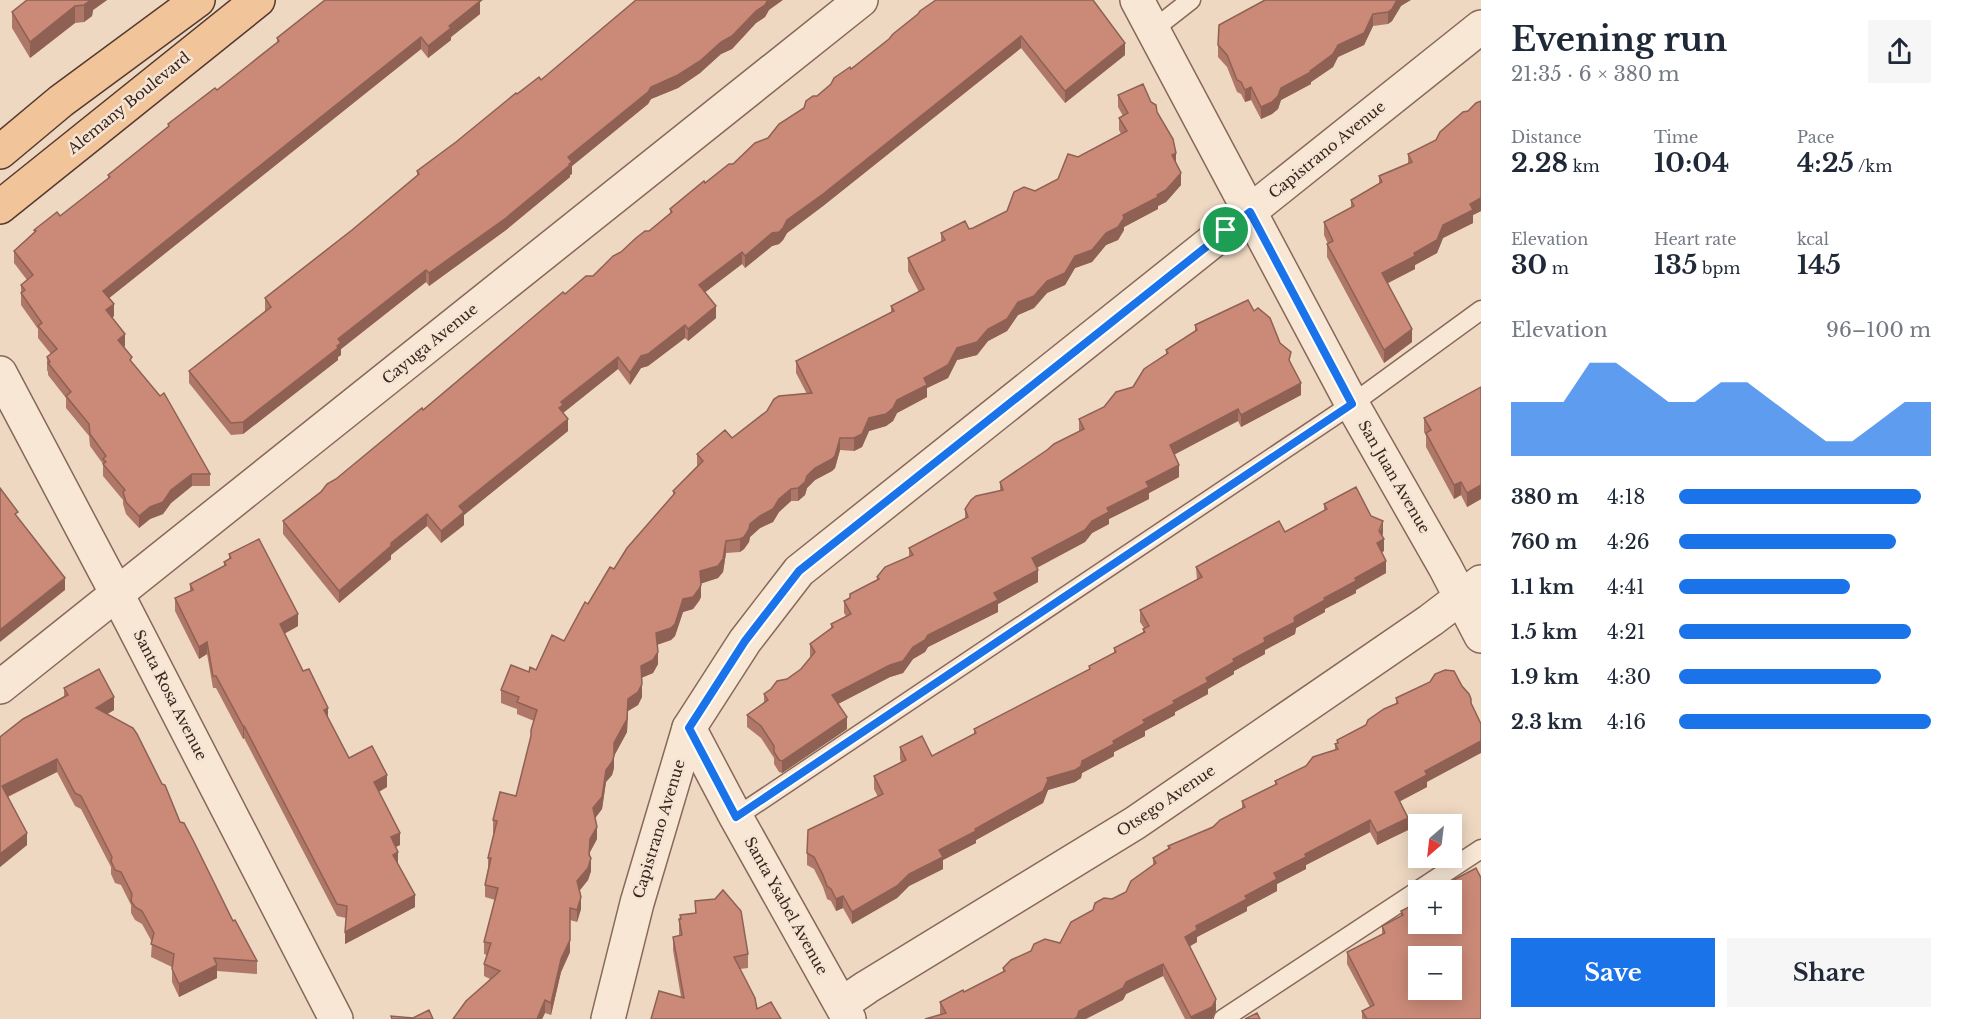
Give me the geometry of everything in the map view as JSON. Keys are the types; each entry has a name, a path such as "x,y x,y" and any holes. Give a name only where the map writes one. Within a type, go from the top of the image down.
{"main road":[{"path":"0,152 62,102 198,0"},
{"name":"Alemany Boulevard","path":"0,207 258,0"}],"street":[{"name":"Cayuga Avenue","path":"0,687 861,0"},
{"name":"San Juan Avenue","path":"1137,0 1352,404 1471,589 1481,636"},
{"name":"Capistrano Avenue","path":"608,1019 637,903 689,728 745,641 799,571 1481,27"},
{"name":"Santa Rosa Avenue","path":"0,373 117,594 336,1019"},
{"name":"Otsego Avenue","path":"845,1012 867,987 1136,823 1431,620 1471,589"},
{"name":"Santa Ysabel Avenue","path":"689,728 845,1012"}],"lane":[{"path":"1154,29 1191,0"},
{"path":"736,817 1352,404 1481,310"},
{"path":"1223,1019 1481,849"}],"building":[{"path":"27,0 91,0 84,5 75,6 30,42 12,12"},
{"path":"325,0 480,1 428,46 421,37 103,291 114,304 106,310 125,334 118,340 132,357 130,360 160,396 164,393 210,474 192,474 171,490 163,502 150,507 139,516 126,502 123,492 125,490 103,464 106,462 103,459 106,456 90,434 89,424 66,396 71,392 48,363 50,362 47,357 57,349 38,326 42,323 21,293 25,290 21,285 33,275 14,251 36,231 34,230 57,212 60,216 110,177 108,175 169,126 168,124 250,64 279,41 277,38"},
{"path":"636,0 768,0 732,36 721,42 700,61 678,75 651,87 648,92 568,157 572,162 570,165 506,218 429,273 426,270 338,339 341,343 337,346 338,348 243,422 231,423 189,371 271,307 265,298 352,230 419,174 417,171 516,93 539,77 541,80"},
{"path":"936,0 1093,0 1125,43 1065,91 1021,36 823,194 787,220 779,232 772,233 745,256 742,252 699,285 716,306 688,329 685,325 648,354 641,356 630,373 618,357 561,402 563,405 559,408 568,419 459,506 464,512 441,531 427,514 391,543 391,546 339,591 283,521 422,408 423,410 563,292 565,294 586,276 593,276 613,256 672,212 670,209 704,181 705,183 729,164 733,164 755,143 768,138 779,124 804,108 806,101 817,96 831,84 834,78 850,67 851,69"},
{"path":"1265,0 1397,0 1388,12 1373,14 1364,33 1338,45 1333,54 1311,72 1281,88 1278,96 1272,102 1261,107 1251,87 1245,90 1241,82 1237,80 1227,55 1218,45 1219,25"},
{"path":"1143,84 1173,139 1176,153 1172,155 1181,173 1166,190 1157,195 1158,197 1123,215 1124,218 1118,227 1106,233 1092,250 1075,256 1065,273 1047,281 1034,296 1018,302 1007,319 988,329 977,342 957,348 948,365 924,378 927,385 897,400 886,414 869,418 862,434 854,438 840,438 832,459 815,468 807,476 805,482 798,488 791,489 779,499 773,509 750,524 744,537 726,541 723,559 718,566 700,571 701,585 693,597 683,599 675,624 671,628 656,633 658,652 653,660 641,666 642,684 638,692 628,699 627,719 614,743 614,756 606,770 602,797 593,808 597,827 590,839 589,855 591,858 588,868 577,881 581,897 577,910 570,908 570,940 561,959 551,1003 545,1000 537,1019 453,1019 466,1001 500,971 484,964 491,943 484,942 498,888 485,885 491,858 488,858 497,821 493,820 500,792 516,796 537,710 517,702 519,697 501,690 511,665 529,672 530,667 536,670 552,635 564,641 585,602 588,604 610,567 614,569 627,548 675,493 673,491 703,461 697,454 725,430 732,438 767,411 774,399 779,396 812,393 796,361 894,311 891,306 924,289 908,258 945,240 941,233 965,221 969,229 1007,211 1014,192 1024,187 1035,191 1058,179 1068,154 1078,157 1127,131 1119,118 1128,113 1118,95"},
{"path":"1481,101 1481,198 1470,204 1473,210 1443,225 1437,240 1414,253 1415,256 1382,273 1412,329 1384,350 1327,244 1333,241 1324,222 1354,206 1351,200 1382,182 1379,176 1412,162 1408,154 1436,140 1440,132 1463,112"},
{"path":"1248,300 1254,311 1258,308 1270,318 1280,343 1291,352 1289,360 1301,383 1241,415 1238,409 1170,445 1179,465 1146,482 1149,487 1107,508 1109,512 1092,521 1085,530 1032,558 1038,570 994,593 998,600 928,635 925,640 913,647 903,661 890,665 832,695 847,717 782,761 779,760 774,752 774,746 761,726 747,715 768,700 764,694 777,681 787,679 801,669 815,652 810,644 833,627 831,624 851,614 844,601 850,598 850,594 879,579 877,577 885,567 913,555 909,548 968,517 965,509 976,496 1003,490 1000,482 1054,444 1084,429 1079,419 1104,407 1116,392 1133,387 1144,369 1168,353 1166,350 1197,330 1195,325"},
{"path":"1481,387 1481,485 1467,493 1461,482 1454,485 1426,433 1431,430 1424,418"},
{"path":"1356,487 1371,516 1383,521 1379,531 1384,539 1377,543 1386,561 1296,616 1295,622 1264,638 1265,642 1233,659 1234,662 1206,678 1208,682 1143,720 1145,723 1113,741 1114,744 1082,761 1081,766 1075,770 1047,778 1043,791 939,850 943,857 909,874 897,886 852,912 843,896 836,899 827,886 814,857 807,853 808,830 883,794 874,776 906,760 900,747 922,736 932,756 976,733 974,729 1090,669 1089,666 1116,652 1114,648 1145,632 1143,629 1149,626 1140,610 1202,577 1196,567 1279,521 1285,532 1327,509 1324,504"},
{"path":"0,488 18,512 15,514 65,578 0,630"},
{"path":"259,539 298,614 280,624 303,671 309,669 328,708 324,710 349,758 372,746 387,775 374,782 400,833 391,837 398,852 393,855 415,895 345,932 347,906 337,904 244,726 216,676 213,676 207,642 199,647 175,598 193,590 190,584 226,565 224,562 231,558 229,554"},
{"path":"99,669 114,697 96,708 133,728 137,734 162,784 165,785 180,822 184,823 233,921 235,920 257,961 214,958 217,965 179,984 172,969 174,954 151,944 154,933 142,911 131,901 132,894 121,872 115,870 111,861 112,857 81,796 75,793 57,759 2,786 27,833 0,854 0,737 23,719 68,695 64,688"},
{"path":"1445,670 1454,671 1469,694 1481,724 1481,741 1425,771 1427,775 1395,792 1408,818 1377,833 1370,820 1305,854 1306,857 1274,873 1277,879 1245,896 1247,899 1196,926 1197,930 1185,937 1216,999 1212,1007 1191,1017 1163,964 1126,982 1123,988 1079,1011 1074,1019 925,1019 946,1013 940,1002 1005,971 1003,968 1011,960 1031,951 1034,944 1045,939 1060,943 1071,922 1093,910 1095,903 1104,898 1112,899 1126,892 1131,881 1156,863 1153,858 1170,848 1168,846 1213,827 1220,820 1245,807 1242,801 1277,784 1275,781 1306,766 1313,757 1338,749 1335,744 1338,743 1337,740 1366,725 1368,720 1384,709 1398,703 1396,698 1430,682 1435,674"},
{"path":"1476,868 1481,878 1481,1019 1367,1019 1362,1011 1374,1005 1347,952 1385,933 1382,926 1403,915 1401,911 1408,908 1408,934 1462,934 1462,880 1454,880"},
{"path":"723,890 741,911 748,954 734,957 755,998 757,1009 771,1002 781,1019 651,1019 659,991 684,998 673,937 682,935 680,915 696,913 695,901 715,899"},
{"path":"429,1010 433,1019 392,1019 391,1016 413,1018"},
{"path":"1257,1013 1260,1019 1245,1019"}],"route":[{"path":"1250,212 1352,404 736,817 689,728 745,641 799,571 1226,230 1250,212"}]}
